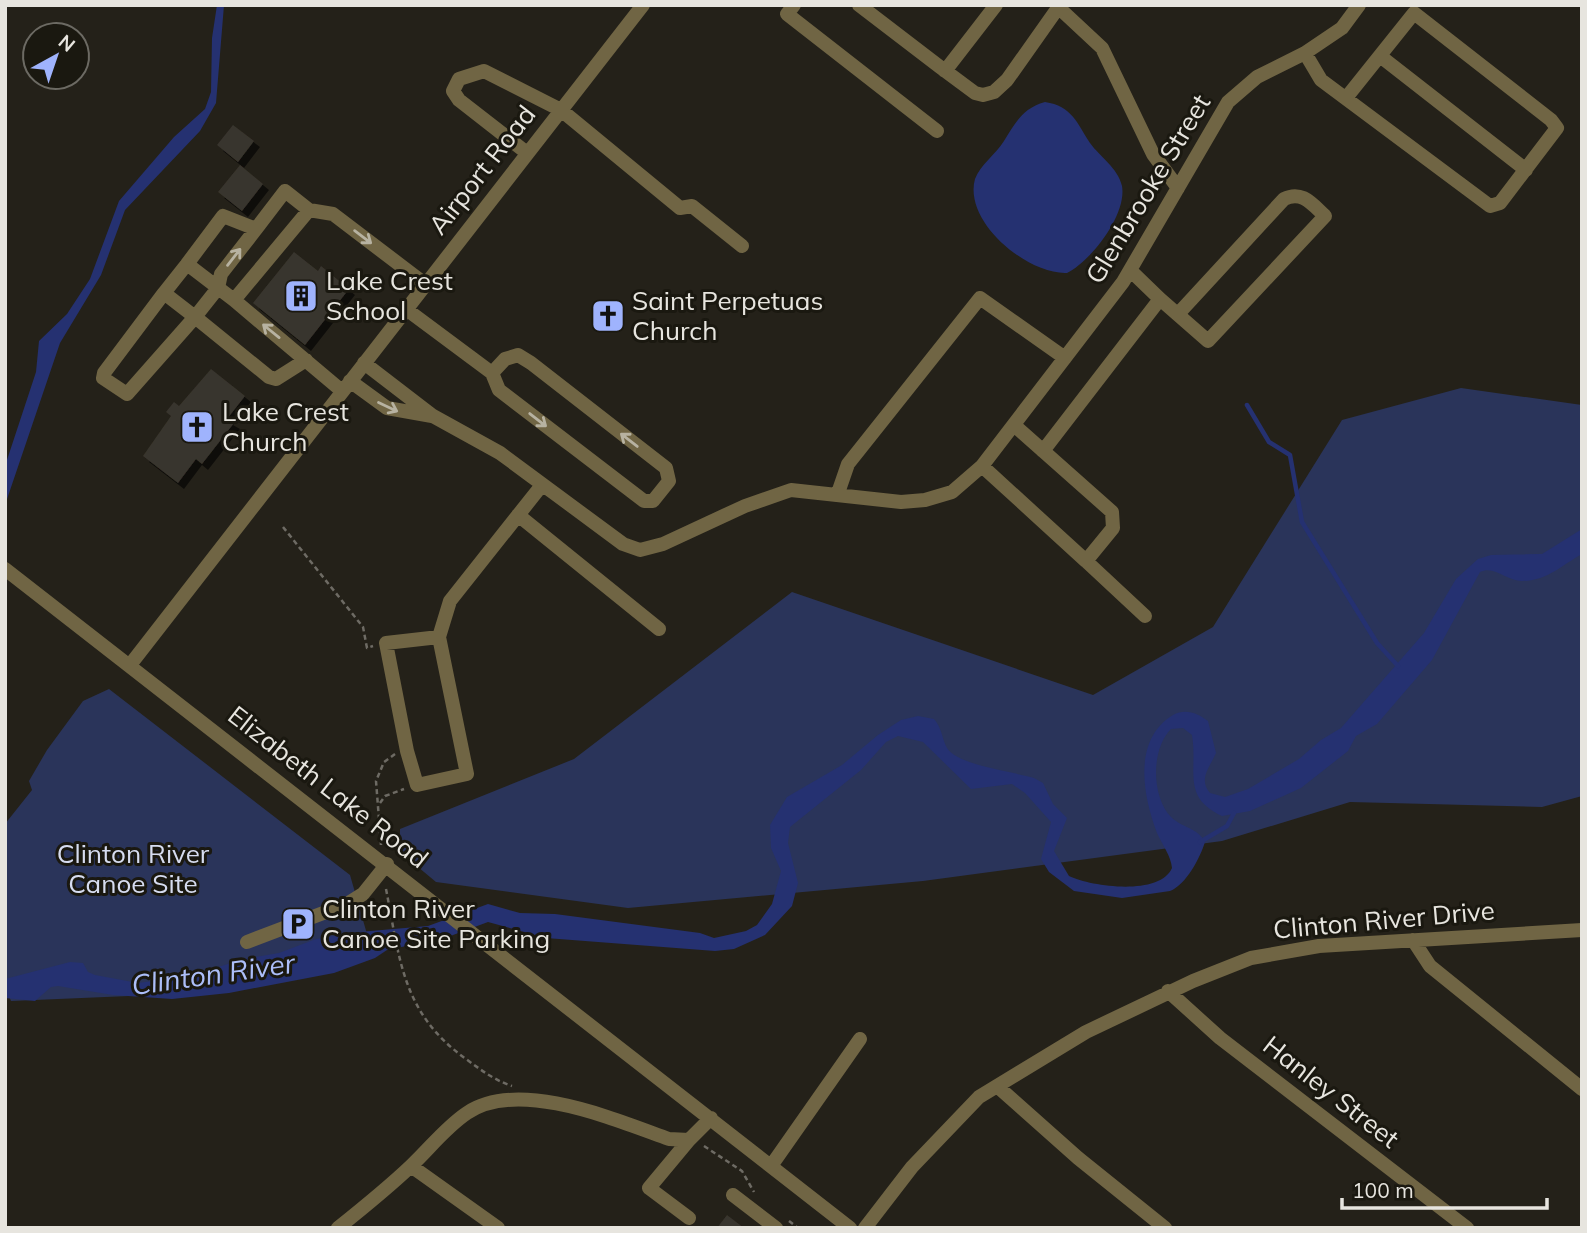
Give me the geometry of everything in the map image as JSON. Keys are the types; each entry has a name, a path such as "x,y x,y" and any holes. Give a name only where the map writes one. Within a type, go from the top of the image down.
{"street":[{"name":"Airport Road","path":"130,665 643,5"},
{"path":"794,5 787,14 937,131"},
{"path":"859,5 975,93 983,95 994,92 1007,80 1059,6 1102,48 1153,154 1178,188"},
{"path":"945,71 996,5"},
{"name":"Glenbrooke Street","path":"838,493 901,502 925,500 952,492 982,466 1131,271 1228,102 1257,77 1305,53 1342,28 1359,5"},
{"path":"1305,53 1321,80 1490,206 1500,203 1557,128 1551,120 1417,9 1346,98"},
{"path":"1380,56 1525,170"},
{"path":"527,153 458,100 453,91 458,79 484,71 561,110 680,208 692,206 742,246"},
{"path":"256,229 223,216 107,365 103,378 128,394 132,392 218,288 221,274 256,229 285,191 309,210 333,214 425,284"},
{"path":"1131,271 1160,299 1209,341 1325,216 1305,197 1292,194 1283,199 1178,314"},
{"path":"234,300 309,210"},
{"path":"187,264 306,360 346,386 387,408 433,416"},
{"path":"164,293 269,377 276,379 306,360"},
{"path":"364,363 433,416 500,453 623,544 640,550 676,538 745,506 791,489 838,493 848,464 980,298 1065,358"},
{"path":"1043,451 1160,299"},
{"path":"406,309 492,373 499,390 644,501 653,502 669,481 666,468 531,363 517,355 505,359 492,373"},
{"path":"1014,425 1112,512 1114,528 1086,561"},
{"path":"982,466 1145,616"},
{"path":"439,637 386,643 407,751 417,785 467,774 439,637 450,601 542,485"},
{"path":"518,515 659,629"},
{"name":"Elizabeth Lake Road","path":"5,569 387,864 848,1227"},
{"path":"247,942 347,904 363,894 387,864"},
{"name":"Clinton River Drive","path":"865,1228 912,1167 953,1122 997,1086 1086,1032 1168,992 1251,958 1319,946 1582,930"},
{"path":"1413,940 1430,966 1582,1089"},
{"name":"Hanley Street","path":"1168,992 1220,1038 1467,1228"},
{"path":"771,1166 860,1039"},
{"path":"997,1086 1078,1158 1165,1228"},
{"path":"338,1228 411,1166 467,1113 484,1104 511,1099 549,1102 669,1139 691,1138"},
{"path":"689,1219 649,1188 711,1118"},
{"path":"411,1166 498,1228"},
{"path":"733,1195 782,1224"}],"path":[{"path":"283,527 363,627 367,648 386,643"},
{"path":"407,751 390,756 379,770 376,781 380,840 387,864 386,886 397,952 420,1015 431,1029 485,1073 517,1088"},
{"path":"379,805 385,796 417,785"},
{"path":"691,1138 727,1164 742,1171 759,1198"},
{"path":"782,1224 798,1228"}],"green space":[{"path":"1461,388 1582,405 1582,796 1542,807 1350,802 1222,841 923,881 628,908 436,882 400,852 400,829 574,759 792,592 1093,695 1213,627 1342,420"},
{"name":"Clinton River Canoe Site","path":"109,689 350,875 367,934 223,992 11,1001 5,987 5,824 32,790 29,781 47,750 83,701"}],"water":[{"path":"217,5 224,5 216,103 200,131 125,210 101,275 60,343 5,505 5,466 36,372 39,341 67,314 90,279 119,201 174,137 205,109 211,92 212,38"},
{"path":"1045,102 1062,107 1073,116 1090,143 1117,174 1122,186 1119,210 1105,236 1086,258 1067,273 1034,265 1002,243 979,212 974,195 975,179 1012,128 1031,108"},
{"path":"1582,529 1582,554 1547,575 1522,581 1491,570 1480,572 1432,660 1377,724 1356,736 1348,751 1301,788 1250,811 1222,816 1209,809 1196,792 1192,735 1183,728 1171,729 1164,738 1157,760 1160,797 1171,817 1198,833 1205,842 1187,877 1170,891 1122,898 1074,891 1049,872 1041,859 1051,822 1025,793 1012,784 971,789 923,742 898,736 886,742 861,770 790,827 788,843 798,883 792,906 765,935 734,949 715,951 546,938 488,922 445,938 387,950 375,958 334,973 229,993 172,999 113,995 58,986 51,987 35,1001 5,998 5,979 70,962 83,963 88,972 95,975 138,983 191,976 243,959 279,953 316,939 428,926 488,904 520,913 555,914 700,933 714,938 746,931 757,925 772,904 781,871 771,848 770,825 787,797 842,765 901,720 918,716 934,719 947,748 962,759 1034,778 1043,783 1053,804 1067,818 1054,851 1069,876 1109,886 1154,883 1165,877 1172,868 1152,818 1144,769 1151,739 1160,726 1173,715 1191,712 1208,721 1216,753 1205,778 1210,793 1225,797 1248,789 1299,759 1321,740 1341,728 1424,633 1456,579 1478,559 1491,555 1542,554"}],"building":[{"path":"233,125 254,141 238,162 217,145"},
{"path":"240,165 263,184 242,211 218,192"},
{"name":"Lake Crest School","path":"294,252 318,271 321,266 349,289 305,345 253,303"},
{"name":"Lake Crest Church","path":"211,369 245,396 227,419 234,423 202,464 196,459 178,483 143,456 171,416 166,412 174,402 179,406"},
{"path":"727,1215 744,1228 717,1228"}],"waterway":[{"path":"1247,405 1269,442 1290,455 1302,522 1377,643 1398,666"},
{"name":"Clinton River","path":"1200,842 1227,826 1234,813"}],"place":[{"name":"Lake Crest School","path":"301,296"},
{"name":"Saint Perpetuas Church","path":"608,316"},
{"name":"Lake Crest Church","path":"197,427"},
{"name":"Clinton River Canoe Site Parking","path":"298,924"}]}
